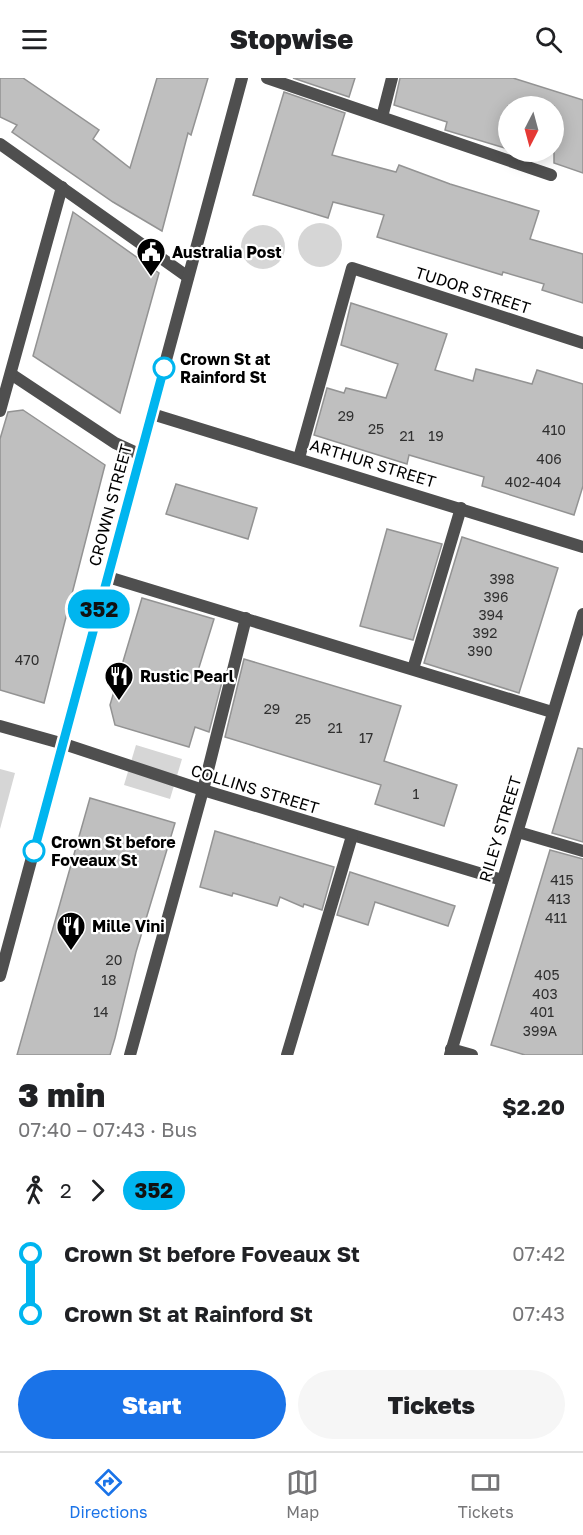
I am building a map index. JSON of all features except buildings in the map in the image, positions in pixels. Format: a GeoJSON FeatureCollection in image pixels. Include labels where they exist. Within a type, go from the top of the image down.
{"type":"FeatureCollection","features":[{"type":"Feature","properties":{"kind":"street","name":"CROWN STREET"},"geometry":{"type":"LineString","coordinates":[[0,976],[242,78]]}},
{"type":"Feature","properties":{"kind":"street"},"geometry":{"type":"LineString","coordinates":[[267,78],[551,175]]}},
{"type":"Feature","properties":{"kind":"street"},"geometry":{"type":"LineString","coordinates":[[381,117],[392,78]]}},
{"type":"Feature","properties":{"kind":"street"},"geometry":{"type":"LineString","coordinates":[[0,144],[188,277]]}},
{"type":"Feature","properties":{"kind":"street"},"geometry":{"type":"LineString","coordinates":[[0,411],[62,187]]}},
{"type":"Feature","properties":{"kind":"street","name":"TUDOR STREET"},"geometry":{"type":"LineString","coordinates":[[298,458],[352,268],[583,343]]}},
{"type":"Feature","properties":{"kind":"street"},"geometry":{"type":"LineString","coordinates":[[11,374],[115,443],[141,455]]}},
{"type":"Feature","properties":{"kind":"street","name":"ARTHUR STREET"},"geometry":{"type":"LineString","coordinates":[[152,414],[583,547]]}},
{"type":"Feature","properties":{"kind":"street"},"geometry":{"type":"LineString","coordinates":[[412,669],[461,508]]}},
{"type":"Feature","properties":{"kind":"street"},"geometry":{"type":"LineString","coordinates":[[108,577],[552,712]]}},
{"type":"Feature","properties":{"kind":"street","name":"RILEY STREET"},"geometry":{"type":"LineString","coordinates":[[451,1052],[583,614]]}},
{"type":"Feature","properties":{"kind":"street"},"geometry":{"type":"LineString","coordinates":[[130,1055],[203,790],[246,618]]}},
{"type":"Feature","properties":{"kind":"street","name":"COLLINS STREET"},"geometry":{"type":"LineString","coordinates":[[0,726],[64,744],[352,836],[502,880]]}},
{"type":"Feature","properties":{"kind":"street"},"geometry":{"type":"LineString","coordinates":[[518,832],[583,851]]}},
{"type":"Feature","properties":{"kind":"street"},"geometry":{"type":"LineString","coordinates":[[287,1055],[352,836]]}},
{"type":"Feature","properties":{"kind":"street"},"geometry":{"type":"LineString","coordinates":[[451,1052],[472,1055]]}},
{"type":"Feature","properties":{"kind":"shaded area"},"geometry":{"type":"Polygon","coordinates":[[[320,223],[335,230],[342,245],[335,260],[320,267],[305,260],[298,245],[305,230],[320,223]]]}},
{"type":"Feature","properties":{"kind":"shaded area"},"geometry":{"type":"Polygon","coordinates":[[[263,225],[278,232],[285,247],[278,262],[263,269],[248,262],[241,247],[248,232],[263,225]]]}},
{"type":"Feature","properties":{"kind":"shaded area"},"geometry":{"type":"Polygon","coordinates":[[[136,745],[182,759],[170,799],[124,785],[136,745]]]}},
{"type":"Feature","properties":{"kind":"shaded area"},"geometry":{"type":"Polygon","coordinates":[[[0,769],[15,773],[0,829],[0,769]]]}},
{"type":"Feature","properties":{"kind":"bus line","name":"352"},"geometry":{"type":"LineString","coordinates":[[34,851],[164,368]]}},
{"type":"Feature","properties":{"kind":"place","name":"Australia Post"},"geometry":{"type":"Point","coordinates":[151,278]}},
{"type":"Feature","properties":{"kind":"place","name":"Crown St at Rainford St"},"geometry":{"type":"Point","coordinates":[164,368]}},
{"type":"Feature","properties":{"kind":"place","name":"Rustic Pearl"},"geometry":{"type":"Point","coordinates":[119,702]}},
{"type":"Feature","properties":{"kind":"place","name":"Crown St before Foveaux St"},"geometry":{"type":"Point","coordinates":[34,851]}},
{"type":"Feature","properties":{"kind":"place","name":"Mille Vini"},"geometry":{"type":"Point","coordinates":[71,952]}}]}
